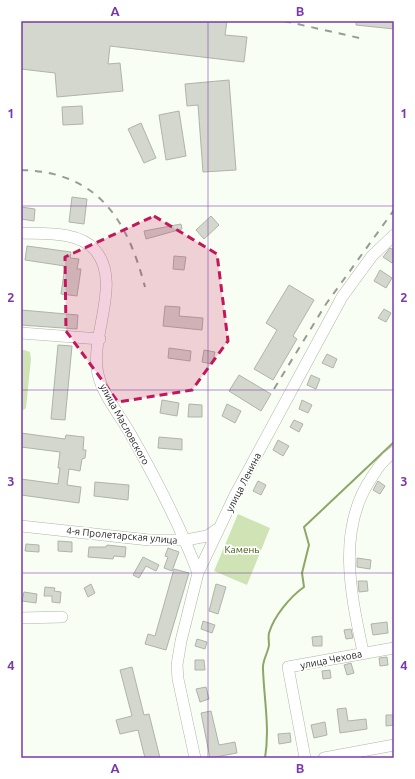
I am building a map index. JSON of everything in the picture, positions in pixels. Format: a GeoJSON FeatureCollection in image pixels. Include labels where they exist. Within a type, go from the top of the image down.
{"type":"FeatureCollection","features":[{"type":"Feature","properties":{"kind":"street","name":"улица Масловского"},"geometry":{"type":"LineString","coordinates":[[21,233],[70,236],[87,242],[96,250],[103,263],[106,280],[97,356],[98,373],[103,388],[148,467],[186,540],[198,573]]}},
{"type":"Feature","properties":{"kind":"street","name":"улица Ленина"},"geometry":{"type":"LineString","coordinates":[[195,758],[178,679],[177,665],[181,641],[198,573],[300,372],[342,297],[372,256],[394,235]]}},
{"type":"Feature","properties":{"kind":"street"},"geometry":{"type":"LineString","coordinates":[[21,333],[100,338]]}},
{"type":"Feature","properties":{"kind":"street"},"geometry":{"type":"LineString","coordinates":[[363,652],[352,600],[348,566],[352,522],[363,489],[384,459],[394,452]]}},
{"type":"Feature","properties":{"kind":"street","name":"4-я Пролетарская улица"},"geometry":{"type":"LineString","coordinates":[[21,526],[149,540],[186,540],[207,536],[220,527]]}},
{"type":"Feature","properties":{"kind":"street"},"geometry":{"type":"LineString","coordinates":[[21,618],[62,617]]}},
{"type":"Feature","properties":{"kind":"street","name":"улица Чехова"},"geometry":{"type":"LineString","coordinates":[[305,758],[288,667],[363,652],[394,648]]}},
{"type":"Feature","properties":{"kind":"street"},"geometry":{"type":"LineString","coordinates":[[324,758],[368,754],[394,745]]}},
{"type":"Feature","properties":{"kind":"highlighted area"},"geometry":{"type":"Polygon","coordinates":[[[154,216],[217,254],[228,341],[192,390],[118,402],[66,331],[65,257],[154,216]]]}},
{"type":"Feature","properties":{"kind":"green space"},"geometry":{"type":"Polygon","coordinates":[[[21,349],[30,352],[31,359],[26,408],[21,412],[21,349]]]}},
{"type":"Feature","properties":{"kind":"green space","name":"Камень"},"geometry":{"type":"Polygon","coordinates":[[[238,514],[270,528],[247,585],[214,571],[238,514]]]}},
{"type":"Feature","properties":{"kind":"building"},"geometry":{"type":"Polygon","coordinates":[[[21,21],[227,21],[225,35],[247,37],[244,62],[110,46],[108,64],[120,63],[123,91],[57,97],[55,73],[21,69],[21,21]]]}},
{"type":"Feature","properties":{"kind":"building"},"geometry":{"type":"Polygon","coordinates":[[[356,21],[394,21],[394,29],[356,25],[356,21]]]}},
{"type":"Feature","properties":{"kind":"building"},"geometry":{"type":"Polygon","coordinates":[[[229,80],[236,170],[203,172],[198,105],[187,106],[185,84],[229,80]]]}},
{"type":"Feature","properties":{"kind":"building"},"geometry":{"type":"Polygon","coordinates":[[[82,106],[83,124],[63,125],[62,107],[82,106]]]}},
{"type":"Feature","properties":{"kind":"building"},"geometry":{"type":"Polygon","coordinates":[[[179,111],[186,156],[166,160],[159,115],[179,111]]]}},
{"type":"Feature","properties":{"kind":"building"},"geometry":{"type":"Polygon","coordinates":[[[141,123],[156,158],[144,163],[128,129],[141,123]]]}},
{"type":"Feature","properties":{"kind":"building"},"geometry":{"type":"Polygon","coordinates":[[[72,197],[87,199],[84,224],[69,222],[72,197]]]}},
{"type":"Feature","properties":{"kind":"building"},"geometry":{"type":"Polygon","coordinates":[[[21,207],[35,209],[34,221],[21,219],[21,207]]]}},
{"type":"Feature","properties":{"kind":"building"},"geometry":{"type":"Polygon","coordinates":[[[211,216],[219,225],[204,239],[196,230],[211,216]]]}},
{"type":"Feature","properties":{"kind":"building"},"geometry":{"type":"Polygon","coordinates":[[[181,224],[182,229],[146,239],[144,231],[181,224]]]}},
{"type":"Feature","properties":{"kind":"building"},"geometry":{"type":"Polygon","coordinates":[[[27,246],[71,252],[70,258],[79,259],[77,269],[81,269],[77,296],[61,294],[65,266],[25,260],[27,246]]]}},
{"type":"Feature","properties":{"kind":"building"},"geometry":{"type":"Polygon","coordinates":[[[390,248],[394,250],[394,259],[392,263],[383,257],[390,248]]]}},
{"type":"Feature","properties":{"kind":"building"},"geometry":{"type":"Polygon","coordinates":[[[174,256],[186,257],[184,270],[173,269],[174,256]]]}},
{"type":"Feature","properties":{"kind":"building"},"geometry":{"type":"Polygon","coordinates":[[[380,270],[392,278],[386,288],[374,281],[380,270]]]}},
{"type":"Feature","properties":{"kind":"building"},"geometry":{"type":"Polygon","coordinates":[[[289,285],[314,300],[293,336],[297,339],[273,380],[254,369],[277,330],[266,323],[289,285]]]}},
{"type":"Feature","properties":{"kind":"building"},"geometry":{"type":"Polygon","coordinates":[[[165,306],[180,307],[179,316],[203,318],[202,330],[163,326],[165,306]]]}},
{"type":"Feature","properties":{"kind":"building"},"geometry":{"type":"Polygon","coordinates":[[[384,309],[391,313],[386,322],[378,318],[384,309]]]}},
{"type":"Feature","properties":{"kind":"building"},"geometry":{"type":"Polygon","coordinates":[[[21,310],[78,315],[77,329],[21,325],[21,310]]]}},
{"type":"Feature","properties":{"kind":"building"},"geometry":{"type":"Polygon","coordinates":[[[58,345],[72,346],[65,420],[51,419],[58,345]]]}},
{"type":"Feature","properties":{"kind":"building"},"geometry":{"type":"Polygon","coordinates":[[[169,348],[191,351],[190,361],[168,358],[169,348]]]}},
{"type":"Feature","properties":{"kind":"building"},"geometry":{"type":"Polygon","coordinates":[[[204,350],[215,352],[212,364],[202,362],[204,350]]]}},
{"type":"Feature","properties":{"kind":"building"},"geometry":{"type":"Polygon","coordinates":[[[327,354],[337,359],[333,368],[322,363],[327,354]]]}},
{"type":"Feature","properties":{"kind":"building"},"geometry":{"type":"Polygon","coordinates":[[[239,375],[271,394],[261,411],[229,391],[239,375]]]}},
{"type":"Feature","properties":{"kind":"building"},"geometry":{"type":"Polygon","coordinates":[[[311,375],[320,379],[316,389],[307,385],[311,375]]]}},
{"type":"Feature","properties":{"kind":"building"},"geometry":{"type":"Polygon","coordinates":[[[162,400],[179,403],[177,416],[160,413],[162,400]]]}},
{"type":"Feature","properties":{"kind":"building"},"geometry":{"type":"Polygon","coordinates":[[[302,400],[312,405],[308,413],[299,409],[302,400]]]}},
{"type":"Feature","properties":{"kind":"building"},"geometry":{"type":"Polygon","coordinates":[[[189,404],[202,405],[202,417],[188,417],[189,404]]]}},
{"type":"Feature","properties":{"kind":"building"},"geometry":{"type":"Polygon","coordinates":[[[227,404],[241,411],[235,423],[222,416],[227,404]]]}},
{"type":"Feature","properties":{"kind":"building"},"geometry":{"type":"Polygon","coordinates":[[[294,420],[303,424],[299,432],[290,427],[294,420]]]}},
{"type":"Feature","properties":{"kind":"building"},"geometry":{"type":"Polygon","coordinates":[[[21,433],[65,439],[66,435],[84,437],[83,450],[86,450],[85,458],[82,459],[80,471],[69,469],[67,485],[81,487],[79,503],[21,495],[21,479],[58,484],[60,452],[21,447],[21,433]]]}},
{"type":"Feature","properties":{"kind":"building"},"geometry":{"type":"Polygon","coordinates":[[[159,437],[182,439],[182,450],[158,448],[159,437]]]}},
{"type":"Feature","properties":{"kind":"building"},"geometry":{"type":"Polygon","coordinates":[[[278,440],[289,446],[283,456],[273,450],[278,440]]]}},
{"type":"Feature","properties":{"kind":"building"},"geometry":{"type":"Polygon","coordinates":[[[258,481],[266,485],[261,495],[253,491],[258,481]]]}},
{"type":"Feature","properties":{"kind":"building"},"geometry":{"type":"Polygon","coordinates":[[[378,481],[385,486],[380,494],[373,490],[378,481]]]}},
{"type":"Feature","properties":{"kind":"building"},"geometry":{"type":"Polygon","coordinates":[[[95,482],[129,485],[128,500],[94,496],[95,482]]]}},
{"type":"Feature","properties":{"kind":"building"},"geometry":{"type":"Polygon","coordinates":[[[58,541],[72,542],[72,552],[58,551],[58,541]]]}},
{"type":"Feature","properties":{"kind":"building"},"geometry":{"type":"Polygon","coordinates":[[[26,544],[39,545],[39,552],[25,551],[26,544]]]}},
{"type":"Feature","properties":{"kind":"building"},"geometry":{"type":"Polygon","coordinates":[[[107,545],[126,547],[125,557],[114,556],[113,559],[88,557],[89,547],[106,547],[107,545]]]}},
{"type":"Feature","properties":{"kind":"building"},"geometry":{"type":"Polygon","coordinates":[[[168,548],[179,552],[172,571],[164,568],[168,557],[165,556],[168,548]]]}},
{"type":"Feature","properties":{"kind":"building"},"geometry":{"type":"Polygon","coordinates":[[[143,557],[159,565],[156,571],[146,566],[139,578],[133,575],[143,557]]]}},
{"type":"Feature","properties":{"kind":"building"},"geometry":{"type":"Polygon","coordinates":[[[357,558],[371,560],[370,569],[357,567],[357,558]]]}},
{"type":"Feature","properties":{"kind":"building"},"geometry":{"type":"Polygon","coordinates":[[[174,569],[189,573],[166,650],[145,644],[148,634],[155,636],[174,569]]]}},
{"type":"Feature","properties":{"kind":"building"},"geometry":{"type":"Polygon","coordinates":[[[358,581],[367,581],[368,591],[359,592],[358,581]]]}},
{"type":"Feature","properties":{"kind":"building"},"geometry":{"type":"Polygon","coordinates":[[[91,584],[95,593],[88,597],[84,588],[91,584]]]}},
{"type":"Feature","properties":{"kind":"building"},"geometry":{"type":"Polygon","coordinates":[[[216,584],[226,587],[218,614],[209,611],[216,584]]]}},
{"type":"Feature","properties":{"kind":"building"},"geometry":{"type":"Polygon","coordinates":[[[45,587],[55,588],[54,591],[61,592],[60,603],[52,602],[52,596],[44,596],[45,587]]]}},
{"type":"Feature","properties":{"kind":"building"},"geometry":{"type":"Polygon","coordinates":[[[24,592],[37,594],[36,603],[22,601],[24,592]]]}},
{"type":"Feature","properties":{"kind":"building"},"geometry":{"type":"Polygon","coordinates":[[[203,621],[215,625],[212,633],[201,629],[203,621]]]}},
{"type":"Feature","properties":{"kind":"building"},"geometry":{"type":"Polygon","coordinates":[[[387,622],[388,633],[373,635],[371,624],[387,622]]]}},
{"type":"Feature","properties":{"kind":"building"},"geometry":{"type":"Polygon","coordinates":[[[351,629],[353,638],[346,639],[344,630],[351,629]]]}},
{"type":"Feature","properties":{"kind":"building"},"geometry":{"type":"Polygon","coordinates":[[[322,636],[322,646],[313,646],[312,637],[322,636]]]}},
{"type":"Feature","properties":{"kind":"building"},"geometry":{"type":"Polygon","coordinates":[[[197,639],[207,642],[205,649],[195,646],[197,639]]]}},
{"type":"Feature","properties":{"kind":"building"},"geometry":{"type":"Polygon","coordinates":[[[387,657],[388,665],[380,666],[379,658],[387,657]]]}},
{"type":"Feature","properties":{"kind":"building"},"geometry":{"type":"Polygon","coordinates":[[[195,660],[204,660],[205,670],[195,670],[195,660]]]}},
{"type":"Feature","properties":{"kind":"building"},"geometry":{"type":"Polygon","coordinates":[[[351,663],[354,673],[347,675],[344,665],[351,663]]]}},
{"type":"Feature","properties":{"kind":"building"},"geometry":{"type":"Polygon","coordinates":[[[132,667],[144,715],[149,714],[160,758],[145,758],[138,730],[120,734],[116,720],[132,716],[120,670],[132,667]]]}},
{"type":"Feature","properties":{"kind":"building"},"geometry":{"type":"Polygon","coordinates":[[[330,670],[331,678],[323,679],[322,671],[330,670]]]}},
{"type":"Feature","properties":{"kind":"building"},"geometry":{"type":"Polygon","coordinates":[[[206,687],[209,699],[200,702],[196,689],[206,687]]]}},
{"type":"Feature","properties":{"kind":"building"},"geometry":{"type":"Polygon","coordinates":[[[346,708],[348,721],[366,719],[367,729],[340,733],[337,709],[346,708]]]}},
{"type":"Feature","properties":{"kind":"building"},"geometry":{"type":"Polygon","coordinates":[[[211,711],[219,745],[235,742],[237,753],[210,758],[201,713],[211,711]]]}},
{"type":"Feature","properties":{"kind":"building"},"geometry":{"type":"Polygon","coordinates":[[[386,715],[394,715],[394,725],[386,726],[386,715]]]}},
{"type":"Feature","properties":{"kind":"building"},"geometry":{"type":"Polygon","coordinates":[[[325,722],[327,735],[314,738],[311,725],[325,722]]]}},
{"type":"Feature","properties":{"kind":"building"},"geometry":{"type":"Polygon","coordinates":[[[290,733],[291,742],[279,744],[278,734],[290,733]]]}},
{"type":"Feature","properties":{"kind":"waterway"},"geometry":{"type":"LineString","coordinates":[[265,758],[267,725],[263,663],[268,651],[269,633],[271,627],[288,601],[304,587],[302,573],[309,545],[304,527],[394,442]]}},
{"type":"Feature","properties":{"kind":"railway"},"geometry":{"type":"LineString","coordinates":[[284,21],[364,39]]}},
{"type":"Feature","properties":{"kind":"railway"},"geometry":{"type":"LineString","coordinates":[[21,170],[48,173],[70,180],[89,190],[105,204],[118,221],[129,240],[145,287]]}},
{"type":"Feature","properties":{"kind":"railway"},"geometry":{"type":"LineString","coordinates":[[274,389],[326,304],[394,210]]}}]}
